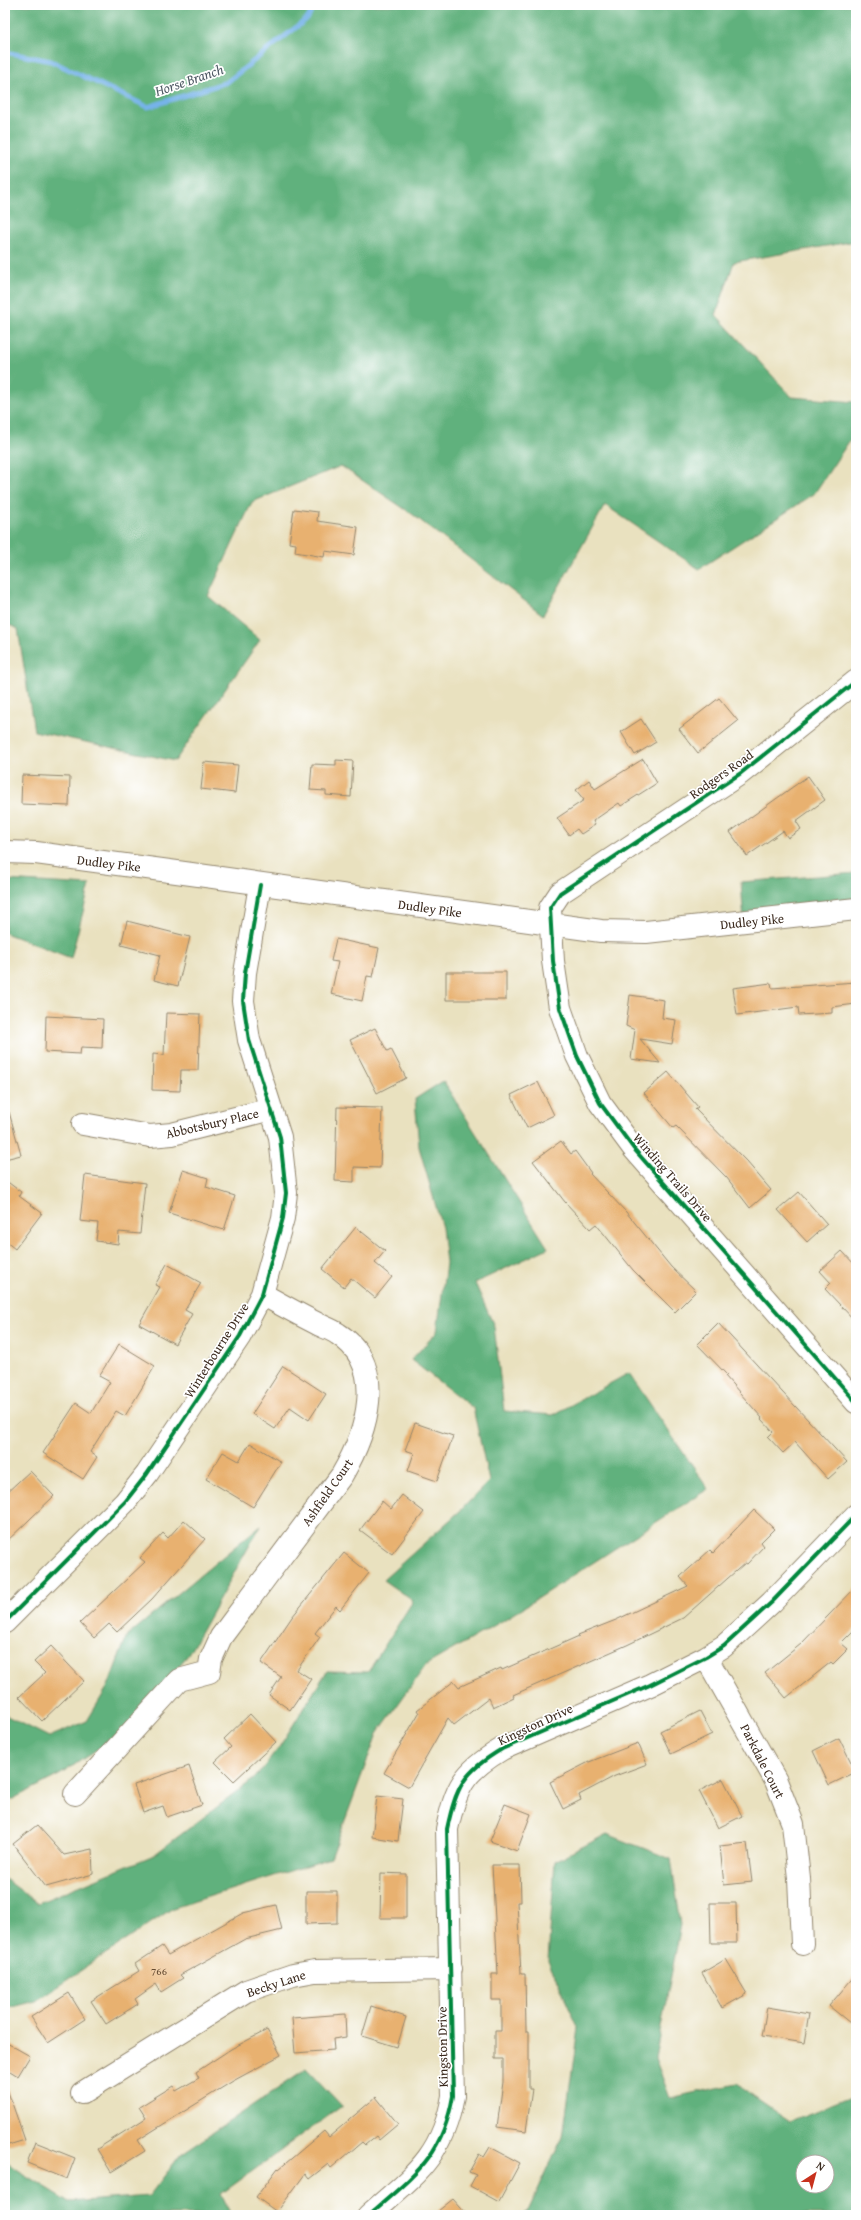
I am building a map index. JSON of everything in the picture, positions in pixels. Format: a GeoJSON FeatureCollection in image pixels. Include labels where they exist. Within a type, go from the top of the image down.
{"type":"FeatureCollection","features":[{"type":"Feature","properties":{"kind":"street","name":"Rodgers Road"},"geometry":{"type":"LineString","coordinates":[[552,925],[550,908],[560,893],[741,773],[856,681]]}},
{"type":"Feature","properties":{"kind":"street","name":"Dudley Pike"},"geometry":{"type":"LineString","coordinates":[[5,852],[36,853],[602,931],[646,932],[856,910]]}},
{"type":"Feature","properties":{"kind":"street","name":"Winterbourne Drive"},"geometry":{"type":"LineString","coordinates":[[5,1622],[125,1502],[147,1474],[240,1336],[262,1294],[283,1218],[286,1193],[280,1137],[249,1040],[243,1001],[245,973],[260,885]]}},
{"type":"Feature","properties":{"kind":"street","name":"Winding Trails Drive"},"geometry":{"type":"LineString","coordinates":[[552,925],[553,961],[560,1008],[578,1056],[600,1103],[634,1149],[856,1402]]}},
{"type":"Feature","properties":{"kind":"street","name":"Abbotsbury Place"},"geometry":{"type":"LineString","coordinates":[[83,1124],[150,1136],[172,1134],[270,1109]]}},
{"type":"Feature","properties":{"kind":"street","name":"Ashfield Court"},"geometry":{"type":"LineString","coordinates":[[75,1794],[179,1680],[209,1672],[211,1660],[221,1637],[342,1475],[353,1457],[364,1428],[369,1408],[370,1392],[367,1376],[361,1360],[351,1345],[339,1334],[262,1294]]}},
{"type":"Feature","properties":{"kind":"street","name":"Kingston Drive"},"geometry":{"type":"LineString","coordinates":[[369,2215],[429,2159],[447,2123],[453,2096],[447,1829],[454,1799],[459,1787],[481,1762],[502,1749],[650,1685],[706,1657],[724,1646],[772,1602],[856,1515]]}},
{"type":"Feature","properties":{"kind":"street","name":"Parkdale Court"},"geometry":{"type":"LineString","coordinates":[[706,1657],[776,1781],[793,1824],[799,1878],[802,1944]]}},
{"type":"Feature","properties":{"kind":"street","name":"Becky Lane"},"geometry":{"type":"LineString","coordinates":[[82,2093],[246,1991],[315,1971],[451,1969]]}},
{"type":"Feature","properties":{"kind":"green space"},"geometry":{"type":"Polygon","coordinates":[[[5,5],[856,5],[856,241],[734,262],[716,315],[792,397],[856,402],[856,431],[814,494],[699,569],[605,505],[543,615],[412,514],[341,466],[252,502],[208,596],[260,640],[175,761],[34,731],[18,629],[5,623],[5,5]]]}},
{"type":"Feature","properties":{"kind":"green space"},"geometry":{"type":"Polygon","coordinates":[[[856,873],[856,909],[744,922],[741,882],[856,873]]]}},
{"type":"Feature","properties":{"kind":"green space"},"geometry":{"type":"Polygon","coordinates":[[[5,880],[90,885],[71,958],[5,933],[5,880]]]}},
{"type":"Feature","properties":{"kind":"green space"},"geometry":{"type":"Polygon","coordinates":[[[443,1081],[548,1248],[475,1283],[494,1326],[504,1411],[553,1415],[629,1373],[708,1489],[502,1621],[426,1665],[377,1734],[331,1858],[173,1908],[36,2001],[5,2009],[5,1879],[38,1903],[154,1855],[255,1778],[278,1749],[327,1671],[368,1672],[413,1601],[383,1580],[461,1510],[489,1481],[473,1408],[411,1360],[437,1332],[446,1263],[442,1228],[419,1147],[415,1099],[443,1081]]]}},
{"type":"Feature","properties":{"kind":"green space"},"geometry":{"type":"Polygon","coordinates":[[[261,1525],[188,1655],[124,1731],[61,1774],[5,1803],[5,1715],[49,1737],[87,1721],[108,1686],[127,1636],[261,1525]]]}},
{"type":"Feature","properties":{"kind":"green space"},"geometry":{"type":"Polygon","coordinates":[[[607,1834],[671,1859],[681,1925],[655,2058],[670,2098],[736,2084],[790,2121],[856,2095],[856,2215],[524,2215],[529,2209],[563,2136],[578,2027],[548,1960],[555,1861],[607,1834]]]}},
{"type":"Feature","properties":{"kind":"green space"},"geometry":{"type":"Polygon","coordinates":[[[307,2069],[342,2106],[221,2194],[231,2215],[5,2215],[5,2162],[70,2202],[149,2196],[181,2154],[307,2069]]]}},
{"type":"Feature","properties":{"kind":"building"},"geometry":{"type":"Polygon","coordinates":[[[294,509],[318,512],[317,521],[358,527],[354,555],[325,551],[324,557],[295,552],[296,544],[289,543],[294,509]]]}},
{"type":"Feature","properties":{"kind":"building"},"geometry":{"type":"Polygon","coordinates":[[[719,698],[738,721],[698,753],[679,729],[719,698]]]}},
{"type":"Feature","properties":{"kind":"building"},"geometry":{"type":"Polygon","coordinates":[[[641,719],[656,742],[635,755],[621,732],[641,719]]]}},
{"type":"Feature","properties":{"kind":"building"},"geometry":{"type":"Polygon","coordinates":[[[643,759],[657,783],[621,806],[619,803],[593,821],[595,825],[581,834],[577,829],[569,835],[557,818],[584,800],[576,790],[589,780],[595,789],[643,759]]]}},
{"type":"Feature","properties":{"kind":"building"},"geometry":{"type":"Polygon","coordinates":[[[336,760],[353,761],[351,797],[326,795],[326,791],[310,790],[312,764],[336,765],[336,760]]]}},
{"type":"Feature","properties":{"kind":"building"},"geometry":{"type":"Polygon","coordinates":[[[204,762],[238,765],[235,793],[201,789],[204,762]]]}},
{"type":"Feature","properties":{"kind":"building"},"geometry":{"type":"Polygon","coordinates":[[[22,775],[70,777],[69,806],[21,804],[22,775]]]}},
{"type":"Feature","properties":{"kind":"building"},"geometry":{"type":"Polygon","coordinates":[[[808,776],[825,800],[796,821],[801,829],[788,838],[783,831],[747,856],[730,832],[808,776]]]}},
{"type":"Feature","properties":{"kind":"building"},"geometry":{"type":"Polygon","coordinates":[[[127,921],[190,937],[178,986],[154,980],[160,955],[121,945],[127,921]]]}},
{"type":"Feature","properties":{"kind":"building"},"geometry":{"type":"Polygon","coordinates":[[[336,939],[379,948],[373,977],[367,976],[362,1001],[331,994],[338,962],[331,961],[336,939]]]}},
{"type":"Feature","properties":{"kind":"building"},"geometry":{"type":"Polygon","coordinates":[[[446,972],[506,972],[506,1000],[446,1000],[446,972]]]}},
{"type":"Feature","properties":{"kind":"building"},"geometry":{"type":"Polygon","coordinates":[[[856,982],[856,1004],[832,1007],[832,1013],[799,1015],[798,1007],[737,1015],[733,988],[771,983],[772,988],[856,982]]]}},
{"type":"Feature","properties":{"kind":"building"},"geometry":{"type":"Polygon","coordinates":[[[630,995],[664,1000],[662,1018],[676,1020],[672,1044],[640,1039],[660,1063],[631,1059],[635,1030],[626,1026],[630,995]]]}},
{"type":"Feature","properties":{"kind":"building"},"geometry":{"type":"Polygon","coordinates":[[[166,1013],[200,1014],[198,1070],[181,1070],[180,1091],[152,1090],[153,1054],[164,1055],[166,1013]]]}},
{"type":"Feature","properties":{"kind":"building"},"geometry":{"type":"Polygon","coordinates":[[[46,1016],[103,1019],[102,1048],[81,1047],[80,1054],[45,1052],[46,1016]]]}},
{"type":"Feature","properties":{"kind":"building"},"geometry":{"type":"Polygon","coordinates":[[[375,1028],[387,1051],[391,1049],[406,1078],[377,1093],[350,1040],[375,1028]]]}},
{"type":"Feature","properties":{"kind":"building"},"geometry":{"type":"Polygon","coordinates":[[[668,1072],[698,1107],[695,1109],[747,1162],[771,1190],[750,1208],[727,1178],[676,1126],[673,1128],[644,1093],[668,1072]]]}},
{"type":"Feature","properties":{"kind":"building"},"geometry":{"type":"Polygon","coordinates":[[[538,1082],[554,1115],[527,1128],[511,1095],[538,1082]]]}},
{"type":"Feature","properties":{"kind":"building"},"geometry":{"type":"Polygon","coordinates":[[[337,1107],[382,1108],[380,1168],[354,1167],[354,1182],[335,1181],[337,1107]]]}},
{"type":"Feature","properties":{"kind":"building"},"geometry":{"type":"Polygon","coordinates":[[[5,1112],[9,1112],[21,1155],[5,1159],[5,1112]]]}},
{"type":"Feature","properties":{"kind":"building"},"geometry":{"type":"Polygon","coordinates":[[[561,1141],[571,1154],[575,1151],[591,1173],[590,1174],[626,1212],[671,1267],[696,1291],[675,1312],[633,1270],[596,1224],[590,1229],[565,1202],[533,1161],[561,1141]]]}},
{"type":"Feature","properties":{"kind":"building"},"geometry":{"type":"Polygon","coordinates":[[[183,1170],[208,1178],[206,1187],[235,1196],[224,1230],[169,1213],[183,1170]]]}},
{"type":"Feature","properties":{"kind":"building"},"geometry":{"type":"Polygon","coordinates":[[[85,1175],[145,1183],[140,1234],[119,1232],[118,1244],[96,1241],[98,1223],[80,1221],[85,1175]]]}},
{"type":"Feature","properties":{"kind":"building"},"geometry":{"type":"Polygon","coordinates":[[[5,1180],[21,1192],[19,1196],[42,1213],[15,1249],[5,1241],[5,1180]]]}},
{"type":"Feature","properties":{"kind":"building"},"geometry":{"type":"Polygon","coordinates":[[[799,1192],[827,1224],[807,1242],[778,1210],[799,1192]]]}},
{"type":"Feature","properties":{"kind":"building"},"geometry":{"type":"Polygon","coordinates":[[[356,1227],[385,1251],[375,1263],[392,1277],[375,1298],[351,1278],[344,1287],[322,1269],[356,1227]]]}},
{"type":"Feature","properties":{"kind":"building"},"geometry":{"type":"Polygon","coordinates":[[[842,1251],[856,1266],[856,1322],[825,1289],[831,1283],[820,1271],[842,1251]]]}},
{"type":"Feature","properties":{"kind":"building"},"geometry":{"type":"Polygon","coordinates":[[[167,1264],[201,1283],[185,1310],[192,1314],[175,1344],[139,1324],[160,1287],[155,1285],[167,1264]]]}},
{"type":"Feature","properties":{"kind":"building"},"geometry":{"type":"Polygon","coordinates":[[[718,1323],[847,1462],[828,1479],[795,1442],[783,1453],[768,1437],[773,1432],[761,1419],[762,1418],[725,1376],[727,1375],[697,1344],[718,1323]]]}},
{"type":"Feature","properties":{"kind":"building"},"geometry":{"type":"Polygon","coordinates":[[[119,1344],[155,1366],[125,1416],[116,1411],[90,1452],[97,1457],[83,1479],[43,1453],[76,1403],[91,1413],[110,1382],[99,1376],[119,1344]]]}},
{"type":"Feature","properties":{"kind":"building"},"geometry":{"type":"Polygon","coordinates":[[[283,1366],[326,1394],[309,1420],[290,1407],[275,1429],[252,1414],[283,1366]]]}},
{"type":"Feature","properties":{"kind":"building"},"geometry":{"type":"Polygon","coordinates":[[[415,1423],[453,1436],[437,1481],[408,1471],[414,1453],[405,1450],[415,1423]]]}},
{"type":"Feature","properties":{"kind":"building"},"geometry":{"type":"Polygon","coordinates":[[[250,1443],[281,1462],[253,1507],[206,1479],[223,1452],[239,1461],[250,1443]]]}},
{"type":"Feature","properties":{"kind":"building"},"geometry":{"type":"Polygon","coordinates":[[[30,1471],[54,1496],[5,1543],[5,1494],[30,1471]]]}},
{"type":"Feature","properties":{"kind":"building"},"geometry":{"type":"Polygon","coordinates":[[[402,1495],[424,1512],[392,1554],[360,1530],[382,1501],[391,1509],[402,1495]]]}},
{"type":"Feature","properties":{"kind":"building"},"geometry":{"type":"Polygon","coordinates":[[[754,1510],[774,1529],[761,1542],[764,1546],[747,1564],[745,1563],[683,1618],[627,1645],[513,1695],[514,1697],[493,1707],[489,1698],[454,1725],[448,1718],[409,1787],[384,1773],[419,1713],[417,1710],[454,1681],[459,1687],[501,1668],[502,1670],[579,1636],[578,1635],[616,1620],[688,1586],[680,1577],[710,1550],[713,1553],[754,1510]]]}},
{"type":"Feature","properties":{"kind":"building"},"geometry":{"type":"Polygon","coordinates":[[[184,1520],[205,1539],[152,1599],[117,1632],[109,1624],[94,1638],[80,1623],[145,1562],[140,1558],[163,1533],[168,1538],[184,1520]]]}},
{"type":"Feature","properties":{"kind":"building"},"geometry":{"type":"Polygon","coordinates":[[[344,1553],[369,1573],[340,1610],[336,1606],[315,1633],[320,1637],[297,1670],[311,1679],[290,1710],[269,1695],[281,1677],[261,1663],[292,1617],[344,1553]]]}},
{"type":"Feature","properties":{"kind":"building"},"geometry":{"type":"Polygon","coordinates":[[[856,1587],[856,1628],[841,1643],[848,1649],[833,1664],[831,1662],[786,1698],[765,1673],[801,1644],[856,1587]]]}},
{"type":"Feature","properties":{"kind":"building"},"geometry":{"type":"Polygon","coordinates":[[[51,1646],[84,1681],[42,1721],[19,1697],[45,1673],[34,1662],[51,1646]]]}},
{"type":"Feature","properties":{"kind":"building"},"geometry":{"type":"Polygon","coordinates":[[[700,1711],[712,1734],[671,1754],[660,1731],[700,1711]]]}},
{"type":"Feature","properties":{"kind":"building"},"geometry":{"type":"Polygon","coordinates":[[[250,1714],[276,1742],[234,1781],[215,1762],[231,1747],[224,1739],[250,1714]]]}},
{"type":"Feature","properties":{"kind":"building"},"geometry":{"type":"Polygon","coordinates":[[[839,1738],[856,1772],[829,1785],[813,1751],[839,1738]]]}},
{"type":"Feature","properties":{"kind":"building"},"geometry":{"type":"Polygon","coordinates":[[[638,1743],[647,1764],[615,1776],[579,1795],[581,1800],[563,1809],[550,1782],[589,1762],[638,1743]]]}},
{"type":"Feature","properties":{"kind":"building"},"geometry":{"type":"Polygon","coordinates":[[[189,1766],[202,1805],[167,1817],[163,1806],[143,1813],[134,1785],[189,1766]]]}},
{"type":"Feature","properties":{"kind":"building"},"geometry":{"type":"Polygon","coordinates":[[[723,1779],[742,1816],[718,1828],[699,1791],[723,1779]]]}},
{"type":"Feature","properties":{"kind":"building"},"geometry":{"type":"Polygon","coordinates":[[[377,1796],[403,1799],[398,1841],[372,1837],[377,1796]]]}},
{"type":"Feature","properties":{"kind":"building"},"geometry":{"type":"Polygon","coordinates":[[[505,1804],[531,1814],[517,1851],[490,1841],[505,1804]]]}},
{"type":"Feature","properties":{"kind":"building"},"geometry":{"type":"Polygon","coordinates":[[[37,1825],[64,1855],[92,1849],[93,1874],[46,1887],[13,1844],[37,1825]]]}},
{"type":"Feature","properties":{"kind":"building"},"geometry":{"type":"Polygon","coordinates":[[[747,1843],[752,1882],[724,1885],[720,1846],[747,1843]]]}},
{"type":"Feature","properties":{"kind":"building"},"geometry":{"type":"Polygon","coordinates":[[[492,1865],[520,1865],[521,1902],[517,1902],[521,1974],[525,1974],[526,2031],[529,2031],[529,2089],[532,2089],[526,2131],[497,2127],[503,2082],[503,2059],[495,2059],[495,2031],[501,2031],[501,2000],[492,2000],[492,1974],[498,1974],[492,1865]]]}},
{"type":"Feature","properties":{"kind":"building"},"geometry":{"type":"Polygon","coordinates":[[[381,1873],[406,1874],[406,1918],[380,1918],[381,1873]]]}},
{"type":"Feature","properties":{"kind":"building"},"geometry":{"type":"Polygon","coordinates":[[[306,1891],[337,1891],[337,1923],[306,1924],[306,1891]]]}},
{"type":"Feature","properties":{"kind":"building"},"geometry":{"type":"Polygon","coordinates":[[[710,1903],[736,1903],[737,1943],[711,1943],[710,1903]]]}},
{"type":"Feature","properties":{"kind":"building"},"geometry":{"type":"Polygon","coordinates":[[[276,1905],[282,1930],[245,1939],[180,1975],[183,1978],[161,1992],[156,1984],[135,1999],[138,2004],[106,2024],[91,2001],[139,1971],[135,1964],[162,1946],[168,1955],[243,1913],[276,1905]]]}},
{"type":"Feature","properties":{"kind":"building"},"geometry":{"type":"Polygon","coordinates":[[[726,1959],[747,1994],[722,2008],[702,1973],[726,1959]]]}},
{"type":"Feature","properties":{"kind":"building"},"geometry":{"type":"Polygon","coordinates":[[[856,1974],[856,2016],[850,2023],[829,2006],[856,1974]]]}},
{"type":"Feature","properties":{"kind":"building"},"geometry":{"type":"Polygon","coordinates":[[[69,1993],[85,2019],[48,2043],[31,2017],[69,1993]]]}},
{"type":"Feature","properties":{"kind":"building"},"geometry":{"type":"Polygon","coordinates":[[[371,2006],[406,2017],[397,2047],[362,2036],[371,2006]]]}},
{"type":"Feature","properties":{"kind":"building"},"geometry":{"type":"Polygon","coordinates":[[[767,2007],[809,2014],[804,2043],[762,2036],[767,2007]]]}},
{"type":"Feature","properties":{"kind":"building"},"geometry":{"type":"Polygon","coordinates":[[[345,2014],[346,2037],[333,2039],[334,2050],[295,2053],[292,2018],[345,2014]]]}},
{"type":"Feature","properties":{"kind":"building"},"geometry":{"type":"Polygon","coordinates":[[[267,2030],[281,2055],[233,2081],[138,2140],[145,2151],[111,2172],[97,2149],[146,2118],[139,2107],[173,2086],[176,2091],[199,2078],[196,2072],[231,2049],[267,2030]]]}},
{"type":"Feature","properties":{"kind":"building"},"geometry":{"type":"Polygon","coordinates":[[[5,2042],[30,2056],[18,2076],[5,2068],[5,2042]]]}},
{"type":"Feature","properties":{"kind":"building"},"geometry":{"type":"Polygon","coordinates":[[[7,2089],[25,2140],[5,2146],[5,2090],[7,2089]]]}},
{"type":"Feature","properties":{"kind":"building"},"geometry":{"type":"Polygon","coordinates":[[[376,2097],[398,2124],[379,2140],[376,2136],[365,2145],[362,2142],[331,2168],[328,2164],[309,2179],[305,2174],[277,2212],[256,2197],[278,2168],[279,2169],[324,2131],[329,2137],[376,2097]]]}},
{"type":"Feature","properties":{"kind":"building"},"geometry":{"type":"Polygon","coordinates":[[[35,2142],[75,2158],[67,2179],[27,2163],[35,2142]]]}},
{"type":"Feature","properties":{"kind":"building"},"geometry":{"type":"Polygon","coordinates":[[[490,2147],[520,2163],[499,2202],[470,2186],[476,2175],[469,2172],[479,2154],[484,2157],[490,2147]]]}},
{"type":"Feature","properties":{"kind":"building"},"geometry":{"type":"Polygon","coordinates":[[[453,2199],[467,2215],[433,2215],[453,2199]]]}},
{"type":"Feature","properties":{"kind":"waterway","name":"Horse Branch"},"geometry":{"type":"LineString","coordinates":[[5,52],[51,61],[148,107],[227,82],[308,18],[315,5]]}},
{"type":"Feature","properties":{"kind":"cycle path"},"geometry":{"type":"LineString","coordinates":[[856,681],[741,773],[560,893],[550,908],[553,961],[560,1008],[577,1056],[600,1103],[634,1149],[856,1402]]}},
{"type":"Feature","properties":{"kind":"cycle path"},"geometry":{"type":"LineString","coordinates":[[5,1622],[125,1502],[147,1474],[240,1336],[262,1294],[283,1218],[286,1193],[280,1137],[249,1040],[243,1001],[245,973],[260,885]]}},
{"type":"Feature","properties":{"kind":"cycle path"},"geometry":{"type":"LineString","coordinates":[[369,2215],[400,2188],[424,2164],[442,2135],[453,2096],[447,1829],[454,1802],[463,1782],[478,1765],[502,1749],[650,1685],[706,1657],[724,1646],[772,1602],[856,1515]]}}]}
